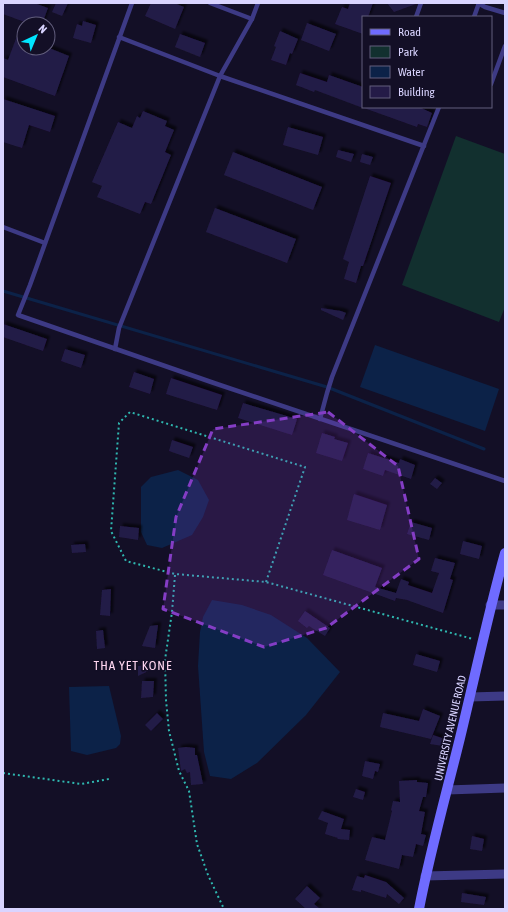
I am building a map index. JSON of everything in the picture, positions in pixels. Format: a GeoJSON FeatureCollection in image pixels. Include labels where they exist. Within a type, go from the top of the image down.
{"type":"FeatureCollection","features":[{"type":"Feature","properties":{"kind":"main road","name":"UNIVERSITY AVENUE ROAD"},"geometry":{"type":"LineString","coordinates":[[418,909],[470,697],[490,605],[505,553]]}},
{"type":"Feature","properties":{"kind":"street"},"geometry":{"type":"LineString","coordinates":[[490,605],[505,605]]}},
{"type":"Feature","properties":{"kind":"street"},"geometry":{"type":"LineString","coordinates":[[470,697],[505,696]]}},
{"type":"Feature","properties":{"kind":"street"},"geometry":{"type":"LineString","coordinates":[[447,790],[505,788]]}},
{"type":"Feature","properties":{"kind":"street"},"geometry":{"type":"LineString","coordinates":[[425,876],[505,874]]}},
{"type":"Feature","properties":{"kind":"lane"},"geometry":{"type":"LineString","coordinates":[[132,3],[18,315],[114,349],[505,481]]}},
{"type":"Feature","properties":{"kind":"lane"},"geometry":{"type":"LineString","coordinates":[[210,3],[252,19]]}},
{"type":"Feature","properties":{"kind":"lane"},"geometry":{"type":"LineString","coordinates":[[114,349],[124,317],[220,76],[252,19],[258,3]]}},
{"type":"Feature","properties":{"kind":"lane"},"geometry":{"type":"LineString","coordinates":[[416,16],[422,3]]}},
{"type":"Feature","properties":{"kind":"lane"},"geometry":{"type":"LineString","coordinates":[[474,16],[479,3],[505,13]]}},
{"type":"Feature","properties":{"kind":"lane"},"geometry":{"type":"LineString","coordinates":[[119,37],[220,76],[424,146]]}},
{"type":"Feature","properties":{"kind":"lane"},"geometry":{"type":"LineString","coordinates":[[492,81],[505,46]]}},
{"type":"Feature","properties":{"kind":"lane"},"geometry":{"type":"LineString","coordinates":[[500,60],[505,62]]}},
{"type":"Feature","properties":{"kind":"lane"},"geometry":{"type":"LineString","coordinates":[[320,419],[332,378],[439,108]]}},
{"type":"Feature","properties":{"kind":"lane"},"geometry":{"type":"LineString","coordinates":[[3,227],[44,243]]}},
{"type":"Feature","properties":{"kind":"path"},"geometry":{"type":"LineString","coordinates":[[266,582],[305,466],[130,412],[119,423],[111,531],[126,561],[175,574],[266,582],[482,641]]}},
{"type":"Feature","properties":{"kind":"path"},"geometry":{"type":"LineString","coordinates":[[175,574],[172,612],[165,660],[166,700],[169,731],[179,771],[190,791],[197,844],[208,875],[224,909]]}},
{"type":"Feature","properties":{"kind":"path"},"geometry":{"type":"LineString","coordinates":[[3,773],[19,774],[81,784],[109,779]]}},
{"type":"Feature","properties":{"kind":"highlighted area"},"geometry":{"type":"Polygon","coordinates":[[[328,412],[398,466],[419,559],[326,628],[264,647],[163,609],[176,517],[213,429],[328,412]]]}},
{"type":"Feature","properties":{"kind":"green space"},"geometry":{"type":"Polygon","coordinates":[[[456,136],[505,154],[505,307],[499,322],[402,285],[456,136]]]}},
{"type":"Feature","properties":{"kind":"water"},"geometry":{"type":"Polygon","coordinates":[[[375,345],[499,389],[485,431],[360,387],[375,345]]]}},
{"type":"Feature","properties":{"kind":"water"},"geometry":{"type":"Polygon","coordinates":[[[178,470],[198,480],[209,500],[203,517],[192,535],[162,548],[147,545],[141,532],[141,487],[151,477],[178,470]]]}},
{"type":"Feature","properties":{"kind":"water"},"geometry":{"type":"Polygon","coordinates":[[[212,600],[242,605],[271,615],[307,638],[340,672],[306,715],[257,763],[231,779],[210,776],[204,752],[198,666],[200,632],[203,617],[212,600]]]}},
{"type":"Feature","properties":{"kind":"water"},"geometry":{"type":"Polygon","coordinates":[[[109,686],[121,736],[120,744],[116,748],[87,755],[71,751],[69,687],[109,686]]]}},
{"type":"Feature","properties":{"kind":"building"},"geometry":{"type":"Polygon","coordinates":[[[3,3],[34,3],[48,8],[45,16],[16,16],[16,19],[3,14],[3,3]]]}},
{"type":"Feature","properties":{"kind":"building"},"geometry":{"type":"Polygon","coordinates":[[[56,3],[68,3],[62,16],[52,12],[56,3]]]}},
{"type":"Feature","properties":{"kind":"building"},"geometry":{"type":"Polygon","coordinates":[[[151,3],[174,3],[184,7],[175,29],[145,16],[151,3]]]}},
{"type":"Feature","properties":{"kind":"building"},"geometry":{"type":"Polygon","coordinates":[[[350,3],[373,3],[368,16],[362,16],[362,34],[335,24],[342,7],[348,9],[350,3]]]}},
{"type":"Feature","properties":{"kind":"building"},"geometry":{"type":"Polygon","coordinates":[[[387,3],[416,3],[416,4],[394,12],[387,3]]]}},
{"type":"Feature","properties":{"kind":"building"},"geometry":{"type":"Polygon","coordinates":[[[83,21],[96,25],[91,43],[73,38],[77,24],[82,26],[83,21]]]}},
{"type":"Feature","properties":{"kind":"building"},"geometry":{"type":"Polygon","coordinates":[[[307,23],[336,34],[329,51],[301,40],[307,23]]]}},
{"type":"Feature","properties":{"kind":"building"},"geometry":{"type":"Polygon","coordinates":[[[280,31],[298,39],[292,54],[290,53],[286,65],[271,60],[276,47],[274,46],[280,31]]]}},
{"type":"Feature","properties":{"kind":"building"},"geometry":{"type":"Polygon","coordinates":[[[180,34],[205,43],[200,57],[175,47],[180,34]]]}},
{"type":"Feature","properties":{"kind":"building"},"geometry":{"type":"Polygon","coordinates":[[[16,39],[16,56],[56,56],[56,51],[69,56],[55,96],[3,77],[3,58],[8,60],[16,39]]]}},
{"type":"Feature","properties":{"kind":"building"},"geometry":{"type":"Polygon","coordinates":[[[300,73],[327,82],[329,75],[362,87],[362,108],[315,90],[314,92],[296,85],[300,73]]]}},
{"type":"Feature","properties":{"kind":"building"},"geometry":{"type":"Polygon","coordinates":[[[3,99],[55,116],[50,132],[29,125],[22,148],[3,142],[3,99]]]}},
{"type":"Feature","properties":{"kind":"building"},"geometry":{"type":"Polygon","coordinates":[[[364,108],[421,108],[432,113],[427,127],[418,124],[417,127],[364,108]]]}},
{"type":"Feature","properties":{"kind":"building"},"geometry":{"type":"Polygon","coordinates":[[[143,111],[167,121],[165,126],[174,130],[165,152],[171,155],[151,204],[145,202],[140,214],[97,197],[102,186],[92,182],[118,122],[132,128],[137,116],[140,118],[143,111]]]}},
{"type":"Feature","properties":{"kind":"building"},"geometry":{"type":"Polygon","coordinates":[[[288,127],[323,137],[318,155],[283,145],[288,127]]]}},
{"type":"Feature","properties":{"kind":"building"},"geometry":{"type":"Polygon","coordinates":[[[338,150],[354,154],[351,162],[336,157],[338,150]]]}},
{"type":"Feature","properties":{"kind":"building"},"geometry":{"type":"Polygon","coordinates":[[[233,152],[322,187],[313,210],[224,175],[233,152]]]}},
{"type":"Feature","properties":{"kind":"building"},"geometry":{"type":"Polygon","coordinates":[[[362,154],[373,157],[370,165],[360,162],[362,154]]]}},
{"type":"Feature","properties":{"kind":"building"},"geometry":{"type":"Polygon","coordinates":[[[370,176],[391,183],[356,283],[344,279],[349,262],[343,259],[370,176]]]}},
{"type":"Feature","properties":{"kind":"building"},"geometry":{"type":"Polygon","coordinates":[[[215,208],[296,239],[287,263],[206,232],[215,208]]]}},
{"type":"Feature","properties":{"kind":"building"},"geometry":{"type":"Polygon","coordinates":[[[321,308],[346,313],[343,320],[321,310],[321,308]]]}},
{"type":"Feature","properties":{"kind":"building"},"geometry":{"type":"Polygon","coordinates":[[[3,324],[47,339],[43,351],[3,337],[3,324]]]}},
{"type":"Feature","properties":{"kind":"building"},"geometry":{"type":"Polygon","coordinates":[[[65,349],[85,355],[81,368],[61,361],[65,349]]]}},
{"type":"Feature","properties":{"kind":"building"},"geometry":{"type":"Polygon","coordinates":[[[134,372],[154,379],[150,394],[129,387],[134,372]]]}},
{"type":"Feature","properties":{"kind":"building"},"geometry":{"type":"Polygon","coordinates":[[[171,378],[222,395],[217,410],[166,394],[171,378]]]}},
{"type":"Feature","properties":{"kind":"building"},"geometry":{"type":"Polygon","coordinates":[[[243,403],[297,419],[292,435],[238,418],[243,403]]]}},
{"type":"Feature","properties":{"kind":"building"},"geometry":{"type":"Polygon","coordinates":[[[322,433],[335,437],[334,439],[348,443],[342,461],[316,453],[322,433]]]}},
{"type":"Feature","properties":{"kind":"building"},"geometry":{"type":"Polygon","coordinates":[[[172,440],[193,447],[189,458],[169,451],[172,440]]]}},
{"type":"Feature","properties":{"kind":"building"},"geometry":{"type":"Polygon","coordinates":[[[368,453],[399,463],[400,459],[415,465],[411,479],[385,470],[383,476],[363,469],[368,453]]]}},
{"type":"Feature","properties":{"kind":"building"},"geometry":{"type":"Polygon","coordinates":[[[435,478],[442,483],[437,489],[430,484],[435,478]]]}},
{"type":"Feature","properties":{"kind":"building"},"geometry":{"type":"Polygon","coordinates":[[[354,494],[387,505],[380,530],[347,520],[354,494]]]}},
{"type":"Feature","properties":{"kind":"building"},"geometry":{"type":"Polygon","coordinates":[[[411,522],[432,528],[429,540],[407,534],[411,522]]]}},
{"type":"Feature","properties":{"kind":"building"},"geometry":{"type":"Polygon","coordinates":[[[120,526],[139,528],[138,540],[119,537],[120,526]]]}},
{"type":"Feature","properties":{"kind":"building"},"geometry":{"type":"Polygon","coordinates":[[[463,541],[482,546],[479,559],[460,554],[463,541]]]}},
{"type":"Feature","properties":{"kind":"building"},"geometry":{"type":"Polygon","coordinates":[[[85,544],[86,552],[72,553],[71,545],[85,544]]]}},
{"type":"Feature","properties":{"kind":"building"},"geometry":{"type":"Polygon","coordinates":[[[332,550],[382,568],[375,587],[396,593],[401,579],[409,582],[408,585],[432,593],[439,573],[431,571],[435,558],[455,563],[450,579],[453,580],[443,613],[407,600],[396,598],[395,601],[323,575],[332,550]]]}},
{"type":"Feature","properties":{"kind":"building"},"geometry":{"type":"Polygon","coordinates":[[[111,589],[110,616],[100,615],[102,590],[111,589]]]}},
{"type":"Feature","properties":{"kind":"building"},"geometry":{"type":"Polygon","coordinates":[[[305,611],[330,628],[325,636],[309,626],[307,628],[298,621],[305,611]]]}},
{"type":"Feature","properties":{"kind":"building"},"geometry":{"type":"Polygon","coordinates":[[[158,625],[155,648],[142,646],[150,626],[158,625]]]}},
{"type":"Feature","properties":{"kind":"building"},"geometry":{"type":"Polygon","coordinates":[[[103,630],[105,648],[97,649],[96,631],[103,630]]]}},
{"type":"Feature","properties":{"kind":"building"},"geometry":{"type":"Polygon","coordinates":[[[416,654],[440,661],[437,672],[413,665],[416,654]]]}},
{"type":"Feature","properties":{"kind":"building"},"geometry":{"type":"Polygon","coordinates":[[[163,664],[138,676],[138,666],[163,664]]]}},
{"type":"Feature","properties":{"kind":"building"},"geometry":{"type":"Polygon","coordinates":[[[142,681],[154,681],[153,697],[141,698],[142,681]]]}},
{"type":"Feature","properties":{"kind":"building"},"geometry":{"type":"Polygon","coordinates":[[[423,709],[440,716],[431,739],[380,727],[383,713],[419,721],[423,709]]]}},
{"type":"Feature","properties":{"kind":"building"},"geometry":{"type":"Polygon","coordinates":[[[157,713],[163,719],[151,731],[145,725],[157,713]]]}},
{"type":"Feature","properties":{"kind":"building"},"geometry":{"type":"Polygon","coordinates":[[[433,735],[445,739],[443,746],[430,744],[433,735]]]}},
{"type":"Feature","properties":{"kind":"building"},"geometry":{"type":"Polygon","coordinates":[[[178,748],[195,748],[195,755],[197,755],[203,784],[191,785],[190,772],[187,773],[185,769],[181,771],[178,748]]]}},
{"type":"Feature","properties":{"kind":"building"},"geometry":{"type":"Polygon","coordinates":[[[365,761],[380,764],[378,772],[375,771],[373,779],[362,776],[365,761]]]}},
{"type":"Feature","properties":{"kind":"building"},"geometry":{"type":"Polygon","coordinates":[[[417,780],[417,782],[428,783],[426,797],[423,797],[419,811],[425,812],[421,834],[426,835],[423,846],[416,844],[413,857],[402,855],[399,869],[365,860],[372,837],[385,840],[393,801],[400,802],[399,781],[417,780]]]}},
{"type":"Feature","properties":{"kind":"building"},"geometry":{"type":"Polygon","coordinates":[[[356,789],[365,792],[363,800],[353,797],[356,789]]]}},
{"type":"Feature","properties":{"kind":"building"},"geometry":{"type":"Polygon","coordinates":[[[322,811],[344,819],[341,829],[350,830],[349,840],[337,839],[338,838],[325,834],[328,823],[318,819],[322,811]]]}},
{"type":"Feature","properties":{"kind":"building"},"geometry":{"type":"Polygon","coordinates":[[[472,836],[484,839],[482,851],[470,849],[472,836]]]}},
{"type":"Feature","properties":{"kind":"building"},"geometry":{"type":"Polygon","coordinates":[[[365,875],[386,882],[404,898],[399,904],[387,894],[386,898],[361,890],[361,892],[352,890],[357,876],[364,878],[365,875]]]}},
{"type":"Feature","properties":{"kind":"building"},"geometry":{"type":"Polygon","coordinates":[[[307,886],[320,898],[314,904],[320,909],[306,909],[295,899],[307,886]]]}},
{"type":"Feature","properties":{"kind":"building"},"geometry":{"type":"Polygon","coordinates":[[[462,893],[486,897],[484,905],[461,902],[462,893]]]}},
{"type":"Feature","properties":{"kind":"waterway"},"geometry":{"type":"LineString","coordinates":[[3,291],[327,387],[484,449]]}},
{"type":"Feature","properties":{"kind":"district","name":"THA YET KONE"},"geometry":{"type":"Point","coordinates":[133,665]}}]}
